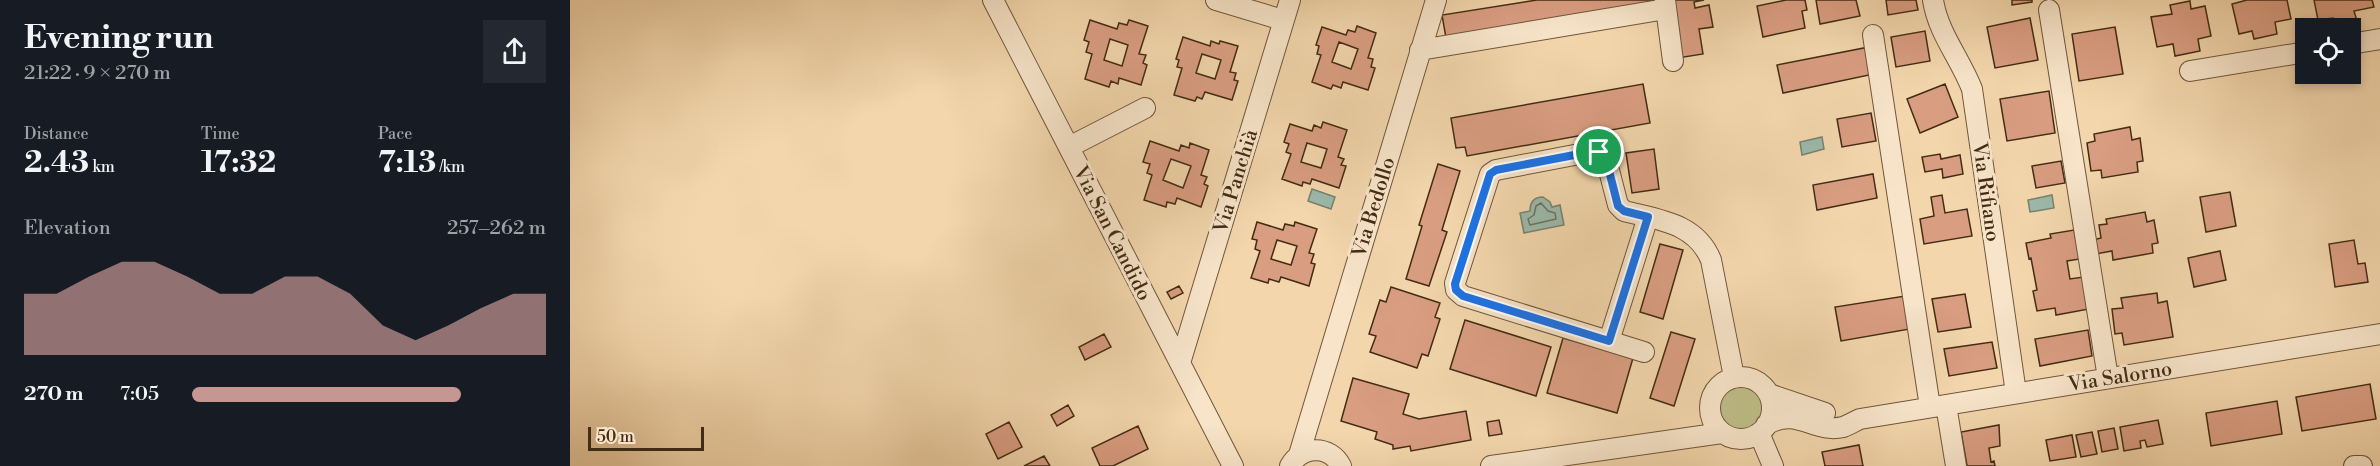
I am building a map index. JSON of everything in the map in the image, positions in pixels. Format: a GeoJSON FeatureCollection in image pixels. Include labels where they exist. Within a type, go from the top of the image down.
{"type":"FeatureCollection","features":[{"type":"Feature","properties":{"kind":"street","name":"Via San Candido"},"geometry":{"type":"LineString","coordinates":[[993,0],[1233,466]]}},
{"type":"Feature","properties":{"kind":"street"},"geometry":{"type":"LineString","coordinates":[[1216,0],[1287,6]]}},
{"type":"Feature","properties":{"kind":"street","name":"Via Bedollo"},"geometry":{"type":"LineString","coordinates":[[1294,461],[1436,0]]}},
{"type":"Feature","properties":{"kind":"street","name":"Via Rifiano"},"geometry":{"type":"LineString","coordinates":[[1932,0],[1942,33],[1964,69],[1972,89],[2016,393]]}},
{"type":"Feature","properties":{"kind":"street"},"geometry":{"type":"LineString","coordinates":[[1420,51],[1666,5],[1673,61]]}},
{"type":"Feature","properties":{"kind":"street","name":"Via Panchià"},"geometry":{"type":"LineString","coordinates":[[1180,363],[1287,6]]}},
{"type":"Feature","properties":{"kind":"street"},"geometry":{"type":"LineString","coordinates":[[2049,10],[2108,378]]}},
{"type":"Feature","properties":{"kind":"street"},"geometry":{"type":"LineString","coordinates":[[1873,35],[1938,406],[1956,466]]}},
{"type":"Feature","properties":{"kind":"street"},"geometry":{"type":"LineString","coordinates":[[2361,42],[2380,39]]}},
{"type":"Feature","properties":{"kind":"street"},"geometry":{"type":"LineString","coordinates":[[2190,70],[2295,53]]}},
{"type":"Feature","properties":{"kind":"street"},"geometry":{"type":"LineString","coordinates":[[1069,147],[1145,108]]}},
{"type":"Feature","properties":{"kind":"street"},"geometry":{"type":"LineString","coordinates":[[1644,352],[1463,296],[1456,290],[1455,284],[1490,174],[1496,170],[1599,152],[1605,155],[1618,206],[1624,211],[1687,230],[1698,237],[1707,248],[1734,377]]}},
{"type":"Feature","properties":{"kind":"street"},"geometry":{"type":"LineString","coordinates":[[1609,341],[1648,217]]}},
{"type":"Feature","properties":{"kind":"street","name":"Via Salorno"},"geometry":{"type":"LineString","coordinates":[[1762,429],[1777,418],[1790,417],[1833,428],[1844,427],[1860,419],[2380,334]]}},
{"type":"Feature","properties":{"kind":"street"},"geometry":{"type":"LineString","coordinates":[[1677,439],[1705,417],[1712,396],[1718,387],[1734,377],[1754,380],[1769,394],[1772,410],[1762,429],[1740,439],[1722,432],[1715,425],[1710,405]]}},
{"type":"Feature","properties":{"kind":"street","name":"Via Salorno"},"geometry":{"type":"LineString","coordinates":[[1769,394],[1812,410],[1860,419]]}},
{"type":"Feature","properties":{"kind":"street"},"geometry":{"type":"LineString","coordinates":[[1310,415],[1322,442],[1336,460]]}},
{"type":"Feature","properties":{"kind":"street"},"geometry":{"type":"LineString","coordinates":[[1762,429],[1773,466]]}},
{"type":"Feature","properties":{"kind":"street"},"geometry":{"type":"LineString","coordinates":[[1491,466],[1722,432]]}},
{"type":"Feature","properties":{"kind":"street"},"geometry":{"type":"LineString","coordinates":[[1294,461],[1315,450],[1336,460]]}},
{"type":"Feature","properties":{"kind":"street"},"geometry":{"type":"LineString","coordinates":[[2354,466],[2362,466]]}},
{"type":"Feature","properties":{"kind":"shaded area"},"geometry":{"type":"Polygon","coordinates":[[[1741,386],[1756,393],[1763,408],[1756,423],[1741,430],[1726,423],[1719,408],[1726,393],[1741,386]]]}},
{"type":"Feature","properties":{"kind":"water"},"geometry":{"type":"Polygon","coordinates":[[[1822,137],[1824,149],[1802,155],[1800,142],[1822,137]]]}},
{"type":"Feature","properties":{"kind":"water"},"geometry":{"type":"Polygon","coordinates":[[[1312,189],[1335,197],[1331,209],[1308,201],[1312,189]]]}},
{"type":"Feature","properties":{"kind":"water"},"geometry":{"type":"Polygon","coordinates":[[[2052,195],[2054,208],[2030,212],[2028,200],[2052,195]]]}},
{"type":"Feature","properties":{"kind":"water"},"geometry":{"type":"Polygon","coordinates":[[[1543,197],[1550,202],[1552,207],[1560,205],[1564,225],[1524,233],[1520,213],[1530,211],[1533,201],[1543,197]]]}},
{"type":"Feature","properties":{"kind":"building"},"geometry":{"type":"Polygon","coordinates":[[[1537,0],[1654,0],[1654,5],[1446,38],[1442,15],[1537,0]]]}},
{"type":"Feature","properties":{"kind":"building"},"geometry":{"type":"Polygon","coordinates":[[[1669,0],[1704,0],[1694,2],[1695,8],[1709,5],[1713,27],[1699,29],[1703,54],[1678,58],[1669,0]]]}},
{"type":"Feature","properties":{"kind":"building"},"geometry":{"type":"Polygon","coordinates":[[[1786,0],[1805,0],[1807,10],[1802,11],[1805,28],[1763,37],[1757,6],[1786,0]]]}},
{"type":"Feature","properties":{"kind":"building"},"geometry":{"type":"Polygon","coordinates":[[[1816,0],[1856,0],[1860,16],[1820,24],[1816,0]]]}},
{"type":"Feature","properties":{"kind":"building"},"geometry":{"type":"Polygon","coordinates":[[[1886,0],[1916,0],[1918,10],[1888,15],[1886,0]]]}},
{"type":"Feature","properties":{"kind":"building"},"geometry":{"type":"Polygon","coordinates":[[[2012,0],[2032,0],[2032,2],[2012,5],[2012,0]]]}},
{"type":"Feature","properties":{"kind":"building"},"geometry":{"type":"Polygon","coordinates":[[[2247,0],[2287,0],[2291,19],[2275,22],[2277,34],[2254,39],[2252,31],[2239,34],[2232,4],[2247,0]]]}},
{"type":"Feature","properties":{"kind":"building"},"geometry":{"type":"Polygon","coordinates":[[[2314,0],[2372,0],[2374,7],[2354,11],[2356,18],[2318,18],[2314,0]]]}},
{"type":"Feature","properties":{"kind":"building"},"geometry":{"type":"Polygon","coordinates":[[[2190,1],[2191,9],[2205,6],[2211,36],[2198,39],[2200,51],[2175,56],[2173,44],[2157,47],[2151,17],[2172,14],[2170,5],[2190,1]]]}},
{"type":"Feature","properties":{"kind":"building"},"geometry":{"type":"Polygon","coordinates":[[[2030,18],[2038,60],[1995,68],[1987,27],[2030,18]]]}},
{"type":"Feature","properties":{"kind":"building"},"geometry":{"type":"Polygon","coordinates":[[[1090,20],[1117,29],[1119,23],[1127,25],[1129,20],[1148,26],[1139,54],[1146,55],[1143,63],[1147,65],[1141,85],[1119,78],[1118,84],[1111,81],[1109,87],[1085,79],[1092,54],[1086,52],[1089,42],[1084,40],[1090,20]],[[1110,39],[1104,60],[1122,66],[1128,45],[1110,39]]]}},
{"type":"Feature","properties":{"kind":"building"},"geometry":{"type":"Polygon","coordinates":[[[1357,26],[1376,33],[1368,58],[1373,59],[1371,67],[1375,68],[1368,90],[1343,82],[1341,88],[1333,85],[1331,89],[1312,82],[1321,55],[1317,54],[1319,46],[1316,45],[1322,27],[1346,35],[1348,30],[1355,32],[1357,26]],[[1339,42],[1332,62],[1351,69],[1358,49],[1339,42]]]}},
{"type":"Feature","properties":{"kind":"building"},"geometry":{"type":"Polygon","coordinates":[[[2115,27],[2123,74],[2079,81],[2072,34],[2115,27]]]}},
{"type":"Feature","properties":{"kind":"building"},"geometry":{"type":"Polygon","coordinates":[[[1925,31],[1930,61],[1896,67],[1891,37],[1925,31]]]}},
{"type":"Feature","properties":{"kind":"building"},"geometry":{"type":"Polygon","coordinates":[[[1183,37],[1210,46],[1211,41],[1219,44],[1220,41],[1238,46],[1230,72],[1236,73],[1234,80],[1238,81],[1232,100],[1205,92],[1202,99],[1197,97],[1195,101],[1174,95],[1182,68],[1177,67],[1179,60],[1176,59],[1183,37]],[[1202,54],[1196,73],[1215,79],[1221,60],[1202,54]]]}},
{"type":"Feature","properties":{"kind":"building"},"geometry":{"type":"Polygon","coordinates":[[[1869,47],[1874,74],[1783,93],[1777,65],[1869,47]]]}},
{"type":"Feature","properties":{"kind":"building"},"geometry":{"type":"Polygon","coordinates":[[[1643,84],[1650,123],[1467,156],[1465,147],[1456,148],[1451,118],[1643,84]]]}},
{"type":"Feature","properties":{"kind":"building"},"geometry":{"type":"Polygon","coordinates":[[[1945,84],[1958,117],[1920,133],[1907,99],[1945,84]]]}},
{"type":"Feature","properties":{"kind":"building"},"geometry":{"type":"Polygon","coordinates":[[[2049,91],[2055,133],[2007,141],[2000,99],[2049,91]]]}},
{"type":"Feature","properties":{"kind":"building"},"geometry":{"type":"Polygon","coordinates":[[[1871,113],[1876,141],[1842,147],[1837,119],[1871,113]]]}},
{"type":"Feature","properties":{"kind":"building"},"geometry":{"type":"Polygon","coordinates":[[[1323,122],[1347,130],[1338,157],[1344,159],[1341,165],[1346,166],[1339,188],[1312,179],[1310,184],[1303,182],[1302,186],[1282,179],[1291,154],[1286,152],[1289,144],[1284,142],[1290,124],[1312,131],[1314,125],[1321,128],[1323,122]],[[1307,143],[1301,162],[1321,168],[1327,149],[1307,143]]]}},
{"type":"Feature","properties":{"kind":"building"},"geometry":{"type":"Polygon","coordinates":[[[2130,127],[2132,140],[2140,138],[2143,161],[2137,162],[2138,172],[2102,178],[2101,170],[2091,171],[2087,143],[2095,141],[2094,134],[2130,127]]]}},
{"type":"Feature","properties":{"kind":"building"},"geometry":{"type":"Polygon","coordinates":[[[1150,141],[1179,151],[1181,145],[1189,148],[1190,143],[1209,150],[1201,175],[1207,177],[1204,184],[1208,186],[1201,207],[1177,198],[1175,204],[1167,202],[1166,207],[1144,200],[1152,175],[1147,173],[1150,164],[1143,162],[1150,141]],[[1171,159],[1163,180],[1183,188],[1191,166],[1171,159]]]}},
{"type":"Feature","properties":{"kind":"building"},"geometry":{"type":"Polygon","coordinates":[[[1654,149],[1659,189],[1632,193],[1626,153],[1654,149]]]}},
{"type":"Feature","properties":{"kind":"building"},"geometry":{"type":"Polygon","coordinates":[[[1940,154],[1941,159],[1960,155],[1963,174],[1943,178],[1942,169],[1925,172],[1922,157],[1940,154]]]}},
{"type":"Feature","properties":{"kind":"building"},"geometry":{"type":"Polygon","coordinates":[[[2061,161],[2065,183],[2036,188],[2032,166],[2061,161]]]}},
{"type":"Feature","properties":{"kind":"building"},"geometry":{"type":"Polygon","coordinates":[[[1438,164],[1460,171],[1442,230],[1447,232],[1429,286],[1406,279],[1422,226],[1419,225],[1438,164]]]}},
{"type":"Feature","properties":{"kind":"building"},"geometry":{"type":"Polygon","coordinates":[[[1873,174],[1877,198],[1817,210],[1813,185],[1873,174]]]}},
{"type":"Feature","properties":{"kind":"building"},"geometry":{"type":"Polygon","coordinates":[[[2230,192],[2236,226],[2206,232],[2200,197],[2230,192]]]}},
{"type":"Feature","properties":{"kind":"building"},"geometry":{"type":"Polygon","coordinates":[[[1942,195],[1945,213],[1967,209],[1972,236],[1924,244],[1920,219],[1934,216],[1931,197],[1942,195]]]}},
{"type":"Feature","properties":{"kind":"building"},"geometry":{"type":"Polygon","coordinates":[[[2145,212],[2147,222],[2154,220],[2158,243],[2152,244],[2153,253],[2113,260],[2112,251],[2096,254],[2093,240],[2101,238],[2099,225],[2107,224],[2106,219],[2145,212]]]}},
{"type":"Feature","properties":{"kind":"building"},"geometry":{"type":"Polygon","coordinates":[[[1257,222],[1283,230],[1285,224],[1294,226],[1295,222],[1317,229],[1309,253],[1314,254],[1311,263],[1315,264],[1309,286],[1281,277],[1279,282],[1269,279],[1268,283],[1251,278],[1260,251],[1255,249],[1257,240],[1252,239],[1257,222]],[[1277,240],[1271,259],[1291,265],[1297,246],[1277,240]]]}},
{"type":"Feature","properties":{"kind":"building"},"geometry":{"type":"Polygon","coordinates":[[[2074,230],[2080,259],[2067,261],[2070,279],[2083,277],[2089,309],[2056,315],[2055,308],[2037,311],[2033,291],[2037,290],[2026,243],[2051,238],[2050,234],[2074,230]]]}},
{"type":"Feature","properties":{"kind":"building"},"geometry":{"type":"Polygon","coordinates":[[[2354,240],[2358,264],[2365,263],[2368,282],[2335,287],[2329,244],[2354,240]]]}},
{"type":"Feature","properties":{"kind":"building"},"geometry":{"type":"Polygon","coordinates":[[[1660,244],[1683,250],[1663,319],[1640,312],[1660,244]]]}},
{"type":"Feature","properties":{"kind":"building"},"geometry":{"type":"Polygon","coordinates":[[[2220,251],[2226,280],[2194,287],[2188,258],[2220,251]]]}},
{"type":"Feature","properties":{"kind":"building"},"geometry":{"type":"Polygon","coordinates":[[[1179,286],[1183,293],[1171,299],[1167,292],[1179,286]]]}},
{"type":"Feature","properties":{"kind":"building"},"geometry":{"type":"Polygon","coordinates":[[[1391,287],[1440,303],[1435,317],[1440,319],[1428,356],[1422,354],[1417,368],[1370,352],[1376,336],[1369,334],[1380,300],[1386,302],[1391,287]]]}},
{"type":"Feature","properties":{"kind":"building"},"geometry":{"type":"Polygon","coordinates":[[[2157,293],[2158,303],[2167,301],[2173,337],[2124,345],[2122,333],[2115,334],[2112,309],[2123,308],[2121,298],[2157,293]]]}},
{"type":"Feature","properties":{"kind":"building"},"geometry":{"type":"Polygon","coordinates":[[[1965,294],[1971,327],[1938,332],[1932,299],[1965,294]]]}},
{"type":"Feature","properties":{"kind":"building"},"geometry":{"type":"Polygon","coordinates":[[[1905,296],[1910,329],[1841,341],[1835,307],[1905,296]]]}},
{"type":"Feature","properties":{"kind":"building"},"geometry":{"type":"Polygon","coordinates":[[[1465,320],[1551,347],[1536,396],[1450,369],[1465,320]]]}},
{"type":"Feature","properties":{"kind":"building"},"geometry":{"type":"Polygon","coordinates":[[[2088,330],[2092,356],[2040,366],[2035,339],[2088,330]]]}},
{"type":"Feature","properties":{"kind":"building"},"geometry":{"type":"Polygon","coordinates":[[[1671,332],[1695,339],[1674,406],[1650,398],[1671,332]]]}},
{"type":"Feature","properties":{"kind":"building"},"geometry":{"type":"Polygon","coordinates":[[[1104,334],[1111,347],[1085,360],[1079,347],[1104,334]]]}},
{"type":"Feature","properties":{"kind":"building"},"geometry":{"type":"Polygon","coordinates":[[[1563,338],[1633,358],[1617,413],[1547,393],[1563,338]]]}},
{"type":"Feature","properties":{"kind":"building"},"geometry":{"type":"Polygon","coordinates":[[[1992,342],[1997,368],[1949,376],[1944,349],[1992,342]]]}},
{"type":"Feature","properties":{"kind":"building"},"geometry":{"type":"Polygon","coordinates":[[[1353,378],[1409,394],[1403,414],[1419,419],[1466,411],[1471,440],[1411,451],[1410,446],[1393,449],[1393,445],[1375,439],[1377,432],[1341,421],[1353,378]]]}},
{"type":"Feature","properties":{"kind":"building"},"geometry":{"type":"Polygon","coordinates":[[[2370,384],[2376,419],[2302,431],[2296,397],[2370,384]]]}},
{"type":"Feature","properties":{"kind":"building"},"geometry":{"type":"Polygon","coordinates":[[[2277,401],[2282,434],[2211,446],[2206,413],[2277,401]]]}},
{"type":"Feature","properties":{"kind":"building"},"geometry":{"type":"Polygon","coordinates":[[[1068,405],[1074,416],[1057,426],[1051,415],[1068,405]]]}},
{"type":"Feature","properties":{"kind":"building"},"geometry":{"type":"Polygon","coordinates":[[[1499,420],[1502,434],[1489,436],[1487,422],[1499,420]]]}},
{"type":"Feature","properties":{"kind":"building"},"geometry":{"type":"Polygon","coordinates":[[[2158,420],[2163,444],[2147,447],[2145,440],[2140,441],[2141,448],[2124,451],[2120,427],[2158,420]]]}},
{"type":"Feature","properties":{"kind":"building"},"geometry":{"type":"Polygon","coordinates":[[[1009,422],[1022,447],[998,459],[986,434],[1009,422]]]}},
{"type":"Feature","properties":{"kind":"building"},"geometry":{"type":"Polygon","coordinates":[[[1999,425],[2000,446],[1989,448],[1991,462],[1994,461],[1995,466],[1967,466],[1961,432],[1999,425]]]}},
{"type":"Feature","properties":{"kind":"building"},"geometry":{"type":"Polygon","coordinates":[[[1138,426],[1148,449],[1113,466],[1100,466],[1092,448],[1138,426]]]}},
{"type":"Feature","properties":{"kind":"building"},"geometry":{"type":"Polygon","coordinates":[[[2114,428],[2118,449],[2102,452],[2098,431],[2114,428]]]}},
{"type":"Feature","properties":{"kind":"building"},"geometry":{"type":"Polygon","coordinates":[[[2092,432],[2097,454],[2081,457],[2076,435],[2092,432]]]}},
{"type":"Feature","properties":{"kind":"building"},"geometry":{"type":"Polygon","coordinates":[[[2072,435],[2076,457],[2050,461],[2046,440],[2072,435]]]}},
{"type":"Feature","properties":{"kind":"building"},"geometry":{"type":"Polygon","coordinates":[[[1859,445],[1863,466],[1825,466],[1822,452],[1859,445]]]}},
{"type":"Feature","properties":{"kind":"building"},"geometry":{"type":"Polygon","coordinates":[[[1044,456],[1050,466],[1024,466],[1044,456]]]}},
{"type":"Feature","properties":{"kind":"route"},"geometry":{"type":"LineString","coordinates":[[1599,152],[1605,155],[1608,162],[1618,206],[1624,211],[1648,217],[1609,341],[1463,296],[1456,290],[1455,284],[1490,174],[1496,170],[1599,152]]}}]}
